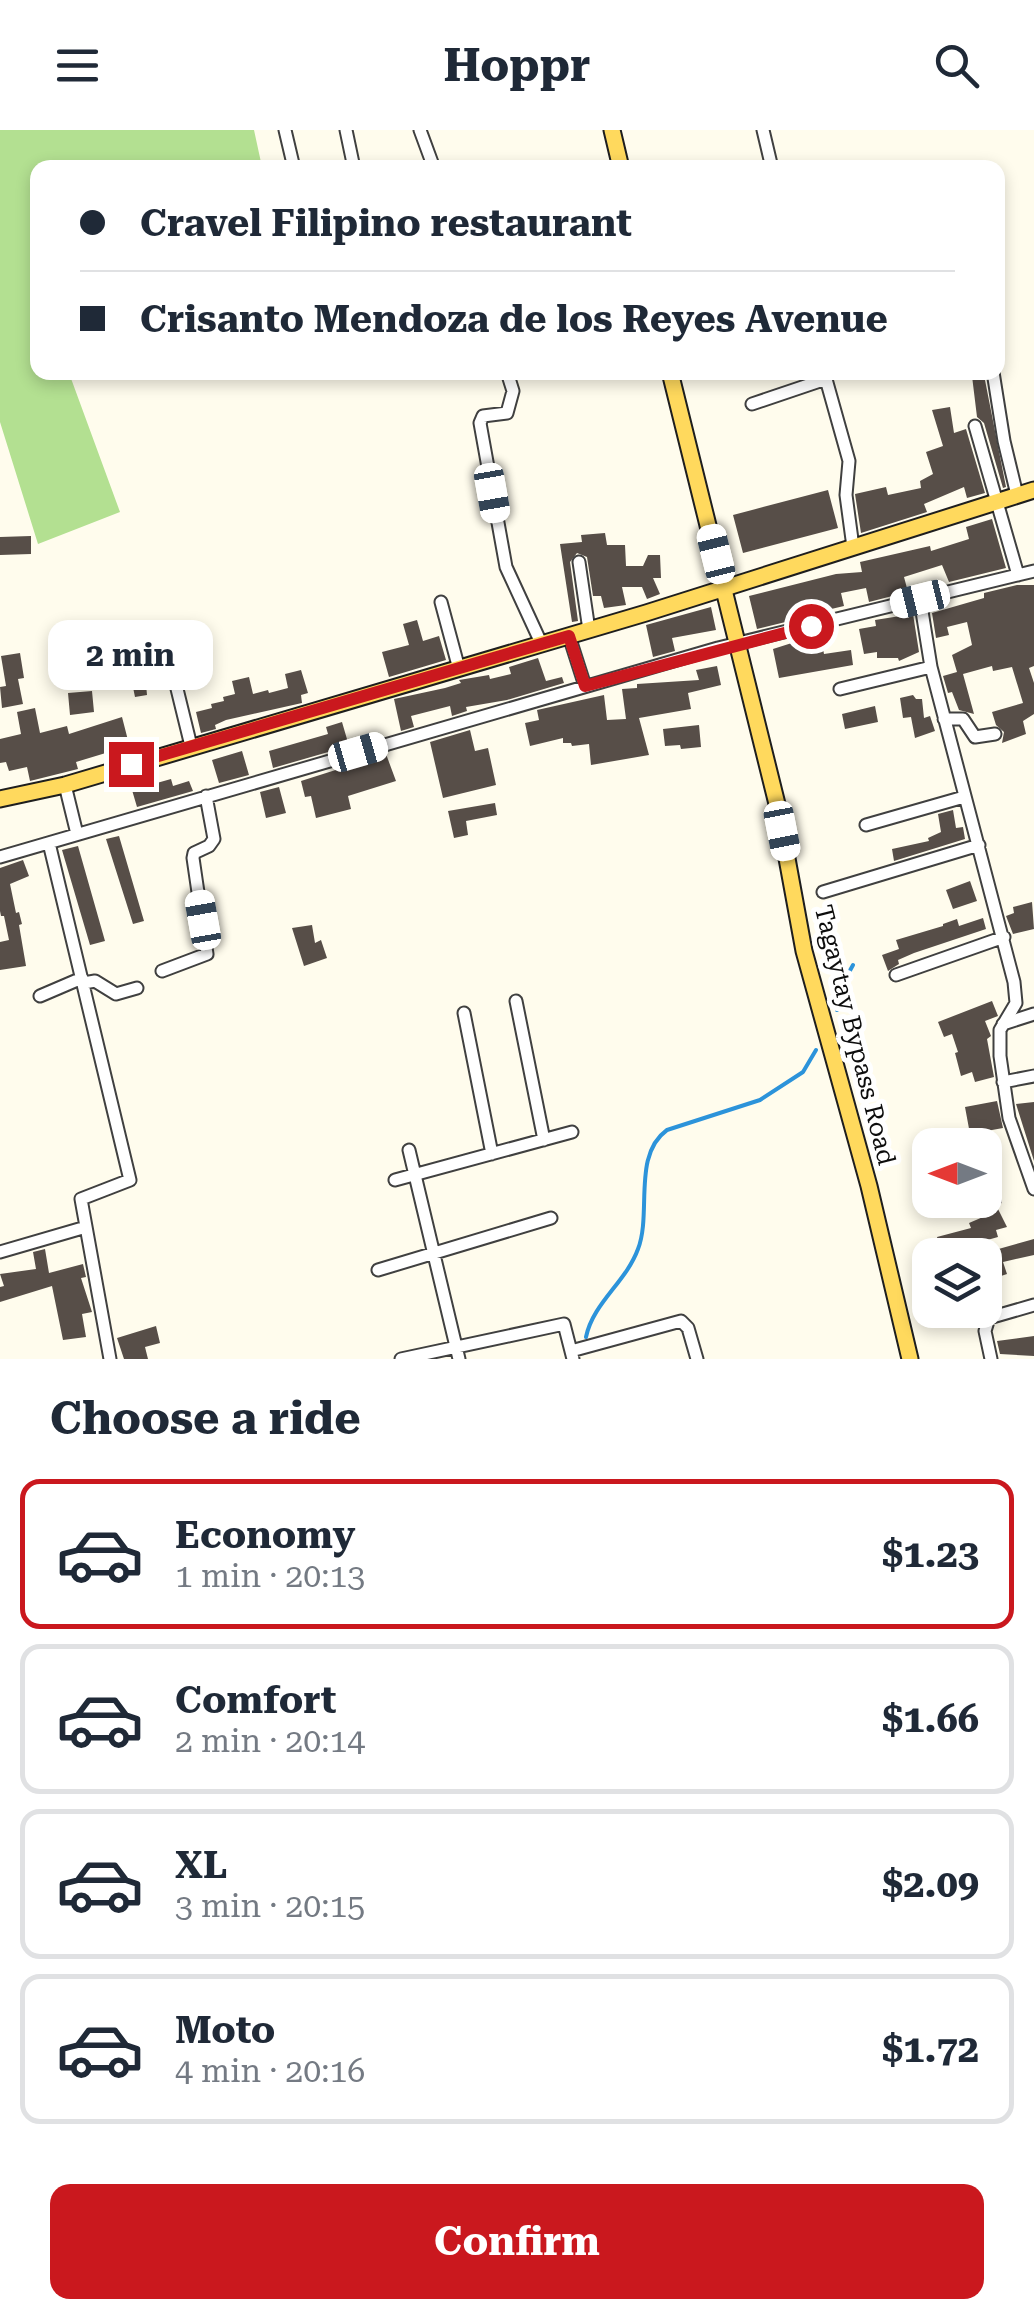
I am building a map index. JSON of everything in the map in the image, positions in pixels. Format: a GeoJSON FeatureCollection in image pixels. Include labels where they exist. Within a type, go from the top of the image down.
{"type":"FeatureCollection","features":[{"type":"Feature","properties":{"kind":"main road"},"geometry":{"type":"LineString","coordinates":[[612,130],[618,160]]}},
{"type":"Feature","properties":{"kind":"main road","name":"Tagaytay Bypass Road"},"geometry":{"type":"LineString","coordinates":[[672,380],[777,804],[804,951],[869,1186],[910,1359]]}},
{"type":"Feature","properties":{"kind":"main road"},"geometry":{"type":"LineString","coordinates":[[0,799],[65,785],[459,670],[1026,492]]}},
{"type":"Feature","properties":{"kind":"street"},"geometry":{"type":"LineString","coordinates":[[285,130],[292,160]]}},
{"type":"Feature","properties":{"kind":"street"},"geometry":{"type":"LineString","coordinates":[[346,130],[352,160]]}},
{"type":"Feature","properties":{"kind":"street"},"geometry":{"type":"LineString","coordinates":[[420,130],[431,160]]}},
{"type":"Feature","properties":{"kind":"street"},"geometry":{"type":"LineString","coordinates":[[763,130],[770,160]]}},
{"type":"Feature","properties":{"kind":"street"},"geometry":{"type":"LineString","coordinates":[[509,380],[513,392],[508,413],[484,416],[480,423],[506,568],[542,645]]}},
{"type":"Feature","properties":{"kind":"street"},"geometry":{"type":"LineString","coordinates":[[752,404],[815,380]]}},
{"type":"Feature","properties":{"kind":"street"},"geometry":{"type":"LineString","coordinates":[[826,380],[849,461],[846,496],[853,546]]}},
{"type":"Feature","properties":{"kind":"street"},"geometry":{"type":"LineString","coordinates":[[994,380],[1004,441],[1026,492]]}},
{"type":"Feature","properties":{"kind":"street"},"geometry":{"type":"LineString","coordinates":[[975,426],[1018,575]]}},
{"type":"Feature","properties":{"kind":"street"},"geometry":{"type":"LineString","coordinates":[[579,562],[589,630]]}},
{"type":"Feature","properties":{"kind":"street"},"geometry":{"type":"LineString","coordinates":[[0,857],[585,686],[1034,571]]}},
{"type":"Feature","properties":{"kind":"street"},"geometry":{"type":"LineString","coordinates":[[920,599],[944,719],[1016,995],[1000,1037],[1003,1082],[1009,1118],[1034,1189]]}},
{"type":"Feature","properties":{"kind":"street"},"geometry":{"type":"LineString","coordinates":[[441,602],[459,670]]}},
{"type":"Feature","properties":{"kind":"street"},"geometry":{"type":"LineString","coordinates":[[569,636],[585,686]]}},
{"type":"Feature","properties":{"kind":"street"},"geometry":{"type":"LineString","coordinates":[[80,659],[166,644],[192,746]]}},
{"type":"Feature","properties":{"kind":"street"},"geometry":{"type":"LineString","coordinates":[[840,689],[932,667]]}},
{"type":"Feature","properties":{"kind":"street"},"geometry":{"type":"LineString","coordinates":[[944,719],[963,719],[975,737],[995,734]]}},
{"type":"Feature","properties":{"kind":"street"},"geometry":{"type":"LineString","coordinates":[[65,785],[77,834]]}},
{"type":"Feature","properties":{"kind":"street"},"geometry":{"type":"LineString","coordinates":[[162,970],[207,954],[192,858],[214,839],[206,796]]}},
{"type":"Feature","properties":{"kind":"street"},"geometry":{"type":"LineString","coordinates":[[866,825],[964,796]]}},
{"type":"Feature","properties":{"kind":"street"},"geometry":{"type":"LineString","coordinates":[[49,842],[130,1180],[82,1198],[110,1359]]}},
{"type":"Feature","properties":{"kind":"street"},"geometry":{"type":"LineString","coordinates":[[824,892],[978,846]]}},
{"type":"Feature","properties":{"kind":"street"},"geometry":{"type":"LineString","coordinates":[[896,975],[1004,938]]}},
{"type":"Feature","properties":{"kind":"street"},"geometry":{"type":"LineString","coordinates":[[40,996],[83,981],[95,981],[116,994],[137,988]]}},
{"type":"Feature","properties":{"kind":"street"},"geometry":{"type":"LineString","coordinates":[[516,1001],[544,1140]]}},
{"type":"Feature","properties":{"kind":"street"},"geometry":{"type":"LineString","coordinates":[[464,1013],[492,1154]]}},
{"type":"Feature","properties":{"kind":"street"},"geometry":{"type":"LineString","coordinates":[[1003,1024],[1034,1014]]}},
{"type":"Feature","properties":{"kind":"street"},"geometry":{"type":"LineString","coordinates":[[1003,1082],[1034,1076]]}},
{"type":"Feature","properties":{"kind":"street"},"geometry":{"type":"LineString","coordinates":[[395,1180],[572,1132]]}},
{"type":"Feature","properties":{"kind":"street"},"geometry":{"type":"LineString","coordinates":[[409,1150],[458,1354]]}},
{"type":"Feature","properties":{"kind":"street"},"geometry":{"type":"LineString","coordinates":[[378,1270],[551,1218]]}},
{"type":"Feature","properties":{"kind":"street"},"geometry":{"type":"LineString","coordinates":[[0,1252],[86,1227]]}},
{"type":"Feature","properties":{"kind":"street"},"geometry":{"type":"LineString","coordinates":[[992,1359],[985,1331],[990,1318],[1034,1304]]}},
{"type":"Feature","properties":{"kind":"street"},"geometry":{"type":"LineString","coordinates":[[401,1359],[458,1354],[564,1324],[572,1355],[678,1321],[688,1328],[698,1359]]}},
{"type":"Feature","properties":{"kind":"green space"},"geometry":{"type":"Polygon","coordinates":[[[0,130],[254,130],[260,160],[30,160],[30,380],[72,380],[120,512],[38,544],[0,422],[0,130]]]}},
{"type":"Feature","properties":{"kind":"building"},"geometry":{"type":"Polygon","coordinates":[[[972,380],[985,380],[1006,487],[1003,488],[984,423],[977,417],[972,380]]]}},
{"type":"Feature","properties":{"kind":"building"},"geometry":{"type":"Polygon","coordinates":[[[950,407],[954,433],[966,429],[985,493],[967,498],[964,487],[924,504],[927,512],[861,533],[855,494],[886,487],[888,495],[921,488],[920,481],[933,474],[926,452],[943,446],[932,410],[950,407]]]}},
{"type":"Feature","properties":{"kind":"building"},"geometry":{"type":"Polygon","coordinates":[[[828,490],[838,528],[743,553],[733,515],[828,490]]]}},
{"type":"Feature","properties":{"kind":"building"},"geometry":{"type":"Polygon","coordinates":[[[992,519],[1006,568],[949,582],[942,565],[904,577],[908,592],[869,602],[866,588],[841,593],[844,606],[827,610],[826,603],[804,608],[806,617],[757,629],[749,596],[836,574],[862,572],[860,562],[930,546],[931,551],[969,539],[966,527],[992,519]]]}},
{"type":"Feature","properties":{"kind":"building"},"geometry":{"type":"Polygon","coordinates":[[[605,533],[607,545],[625,545],[626,566],[643,566],[648,555],[660,555],[661,578],[653,578],[660,594],[647,599],[642,587],[622,587],[626,605],[604,608],[601,596],[593,596],[587,557],[577,553],[570,562],[578,621],[572,622],[560,544],[582,542],[581,535],[605,533]]]}},
{"type":"Feature","properties":{"kind":"building"},"geometry":{"type":"Polygon","coordinates":[[[31,536],[31,554],[0,555],[0,537],[31,536]]]}},
{"type":"Feature","properties":{"kind":"building"},"geometry":{"type":"Polygon","coordinates":[[[1017,585],[1034,585],[1034,666],[1029,668],[1034,683],[1034,714],[1023,721],[1026,734],[1002,743],[1004,732],[996,725],[992,712],[1023,703],[1012,667],[993,671],[992,666],[963,674],[974,714],[959,710],[943,676],[957,672],[952,655],[972,645],[967,622],[947,627],[949,635],[936,638],[932,613],[1017,585]]]}},
{"type":"Feature","properties":{"kind":"building"},"geometry":{"type":"Polygon","coordinates":[[[711,607],[716,630],[672,638],[675,651],[653,657],[646,625],[711,607]]]}},
{"type":"Feature","properties":{"kind":"building"},"geometry":{"type":"Polygon","coordinates":[[[913,614],[919,652],[899,661],[877,658],[877,652],[864,654],[859,629],[876,626],[875,620],[913,614]]]}},
{"type":"Feature","properties":{"kind":"building"},"geometry":{"type":"Polygon","coordinates":[[[417,620],[423,641],[439,636],[446,660],[389,677],[382,652],[409,645],[403,624],[417,620]]]}},
{"type":"Feature","properties":{"kind":"building"},"geometry":{"type":"Polygon","coordinates":[[[820,634],[824,654],[851,650],[853,665],[779,678],[773,649],[820,634]]]}},
{"type":"Feature","properties":{"kind":"building"},"geometry":{"type":"Polygon","coordinates":[[[20,653],[24,678],[18,679],[23,704],[2,708],[0,687],[6,686],[1,656],[20,653]]]}},
{"type":"Feature","properties":{"kind":"building"},"geometry":{"type":"Polygon","coordinates":[[[538,658],[546,681],[562,677],[564,683],[466,707],[467,711],[452,716],[450,706],[411,716],[414,727],[401,731],[394,699],[445,688],[461,683],[459,680],[511,674],[509,667],[538,658]]]}},
{"type":"Feature","properties":{"kind":"building"},"geometry":{"type":"Polygon","coordinates":[[[157,661],[161,681],[146,684],[147,695],[135,697],[129,668],[157,661]]]}},
{"type":"Feature","properties":{"kind":"building"},"geometry":{"type":"Polygon","coordinates":[[[717,666],[721,685],[688,693],[691,709],[639,718],[649,755],[591,765],[589,744],[572,746],[563,743],[563,738],[530,746],[525,723],[539,720],[537,710],[604,695],[607,720],[626,719],[622,689],[637,688],[637,684],[699,680],[696,670],[717,666]]]}},
{"type":"Feature","properties":{"kind":"building"},"geometry":{"type":"Polygon","coordinates":[[[301,670],[308,693],[301,695],[302,703],[226,720],[215,725],[216,729],[201,733],[196,712],[212,708],[211,704],[235,694],[232,681],[249,677],[253,694],[268,690],[269,693],[288,688],[285,674],[301,670]]]}},
{"type":"Feature","properties":{"kind":"building"},"geometry":{"type":"Polygon","coordinates":[[[92,691],[94,712],[70,715],[68,693],[92,691]]]}},
{"type":"Feature","properties":{"kind":"building"},"geometry":{"type":"Polygon","coordinates":[[[913,695],[922,699],[924,718],[930,716],[935,731],[915,738],[911,717],[903,718],[900,698],[913,695]]]}},
{"type":"Feature","properties":{"kind":"building"},"geometry":{"type":"Polygon","coordinates":[[[875,706],[878,722],[845,729],[842,714],[875,706]]]}},
{"type":"Feature","properties":{"kind":"building"},"geometry":{"type":"Polygon","coordinates":[[[35,708],[40,733],[67,726],[69,734],[122,717],[131,752],[110,757],[109,752],[76,762],[78,769],[30,781],[27,767],[9,771],[6,762],[0,763],[0,739],[21,734],[17,712],[35,708]]]}},
{"type":"Feature","properties":{"kind":"building"},"geometry":{"type":"Polygon","coordinates":[[[342,722],[349,746],[273,768],[269,751],[328,734],[326,727],[342,722]]]}},
{"type":"Feature","properties":{"kind":"building"},"geometry":{"type":"Polygon","coordinates":[[[699,725],[701,747],[665,746],[663,729],[699,725]]]}},
{"type":"Feature","properties":{"kind":"building"},"geometry":{"type":"Polygon","coordinates":[[[470,730],[475,751],[488,748],[496,785],[443,798],[430,742],[470,730]]]}},
{"type":"Feature","properties":{"kind":"building"},"geometry":{"type":"Polygon","coordinates":[[[242,751],[249,775],[219,783],[212,760],[242,751]]]}},
{"type":"Feature","properties":{"kind":"building"},"geometry":{"type":"Polygon","coordinates":[[[386,754],[396,781],[348,796],[351,809],[316,818],[311,796],[305,797],[301,781],[386,754]]]}},
{"type":"Feature","properties":{"kind":"building"},"geometry":{"type":"Polygon","coordinates":[[[171,779],[173,786],[189,781],[193,791],[137,807],[132,790],[171,779]]]}},
{"type":"Feature","properties":{"kind":"building"},"geometry":{"type":"Polygon","coordinates":[[[279,787],[286,813],[266,818],[260,792],[279,787]]]}},
{"type":"Feature","properties":{"kind":"building"},"geometry":{"type":"Polygon","coordinates":[[[495,803],[497,815],[466,821],[468,835],[454,838],[448,811],[495,803]]]}},
{"type":"Feature","properties":{"kind":"building"},"geometry":{"type":"Polygon","coordinates":[[[953,810],[956,828],[963,827],[965,839],[894,861],[892,849],[929,841],[941,832],[938,814],[953,810]]]}},
{"type":"Feature","properties":{"kind":"building"},"geometry":{"type":"Polygon","coordinates":[[[119,836],[144,921],[133,924],[106,839],[119,836]]]}},
{"type":"Feature","properties":{"kind":"building"},"geometry":{"type":"Polygon","coordinates":[[[78,846],[105,941],[90,945],[62,850],[78,846]]]}},
{"type":"Feature","properties":{"kind":"building"},"geometry":{"type":"Polygon","coordinates":[[[23,860],[29,876],[10,884],[22,924],[19,925],[26,966],[0,970],[0,942],[9,940],[0,911],[0,868],[23,860]]]}},
{"type":"Feature","properties":{"kind":"building"},"geometry":{"type":"Polygon","coordinates":[[[970,881],[977,901],[953,909],[946,890],[970,881]]]}},
{"type":"Feature","properties":{"kind":"building"},"geometry":{"type":"Polygon","coordinates":[[[1032,902],[1034,929],[1013,934],[1006,916],[1014,913],[1013,907],[1032,902]]]}},
{"type":"Feature","properties":{"kind":"building"},"geometry":{"type":"Polygon","coordinates":[[[983,918],[986,929],[914,953],[898,960],[899,964],[888,971],[882,955],[899,949],[896,940],[957,919],[959,926],[983,918]]]}},
{"type":"Feature","properties":{"kind":"building"},"geometry":{"type":"Polygon","coordinates":[[[312,925],[315,943],[321,940],[327,958],[304,966],[292,928],[312,925]]]}},
{"type":"Feature","properties":{"kind":"building"},"geometry":{"type":"Polygon","coordinates":[[[992,1001],[998,1016],[985,1021],[991,1036],[987,1039],[994,1077],[975,1082],[972,1072],[961,1076],[952,1034],[944,1037],[938,1022],[992,1001]]]}},
{"type":"Feature","properties":{"kind":"building"},"geometry":{"type":"Polygon","coordinates":[[[997,1101],[1003,1128],[969,1128],[965,1107],[997,1101]]]}},
{"type":"Feature","properties":{"kind":"building"},"geometry":{"type":"Polygon","coordinates":[[[1034,1102],[1034,1161],[1016,1104],[1034,1102]]]}},
{"type":"Feature","properties":{"kind":"building"},"geometry":{"type":"Polygon","coordinates":[[[1002,1217],[1007,1227],[996,1230],[998,1237],[994,1238],[937,1238],[971,1228],[969,1223],[1002,1217]]]}},
{"type":"Feature","properties":{"kind":"building"},"geometry":{"type":"Polygon","coordinates":[[[1034,1239],[1034,1255],[1003,1262],[1007,1274],[1002,1276],[1002,1248],[1034,1239]]]}},
{"type":"Feature","properties":{"kind":"building"},"geometry":{"type":"Polygon","coordinates":[[[45,1249],[49,1273],[83,1264],[86,1277],[81,1278],[92,1312],[82,1314],[86,1337],[63,1340],[52,1286],[0,1302],[0,1287],[4,1286],[0,1274],[36,1269],[33,1252],[45,1249]]]}},
{"type":"Feature","properties":{"kind":"building"},"geometry":{"type":"Polygon","coordinates":[[[156,1326],[160,1343],[145,1347],[148,1359],[124,1359],[117,1338],[156,1326]]]}},
{"type":"Feature","properties":{"kind":"building"},"geometry":{"type":"Polygon","coordinates":[[[1034,1336],[1034,1356],[1000,1354],[997,1341],[1034,1336]]]}},
{"type":"Feature","properties":{"kind":"waterway"},"geometry":{"type":"LineString","coordinates":[[837,1010],[842,985],[853,965]]}},
{"type":"Feature","properties":{"kind":"waterway"},"geometry":{"type":"LineString","coordinates":[[586,1337],[595,1314],[638,1249],[646,1169],[656,1141],[667,1130],[760,1100],[803,1072],[816,1050]]}},
{"type":"Feature","properties":{"kind":"route"},"geometry":{"type":"LineString","coordinates":[[131,764],[569,636],[585,686],[811,626]]}}]}
